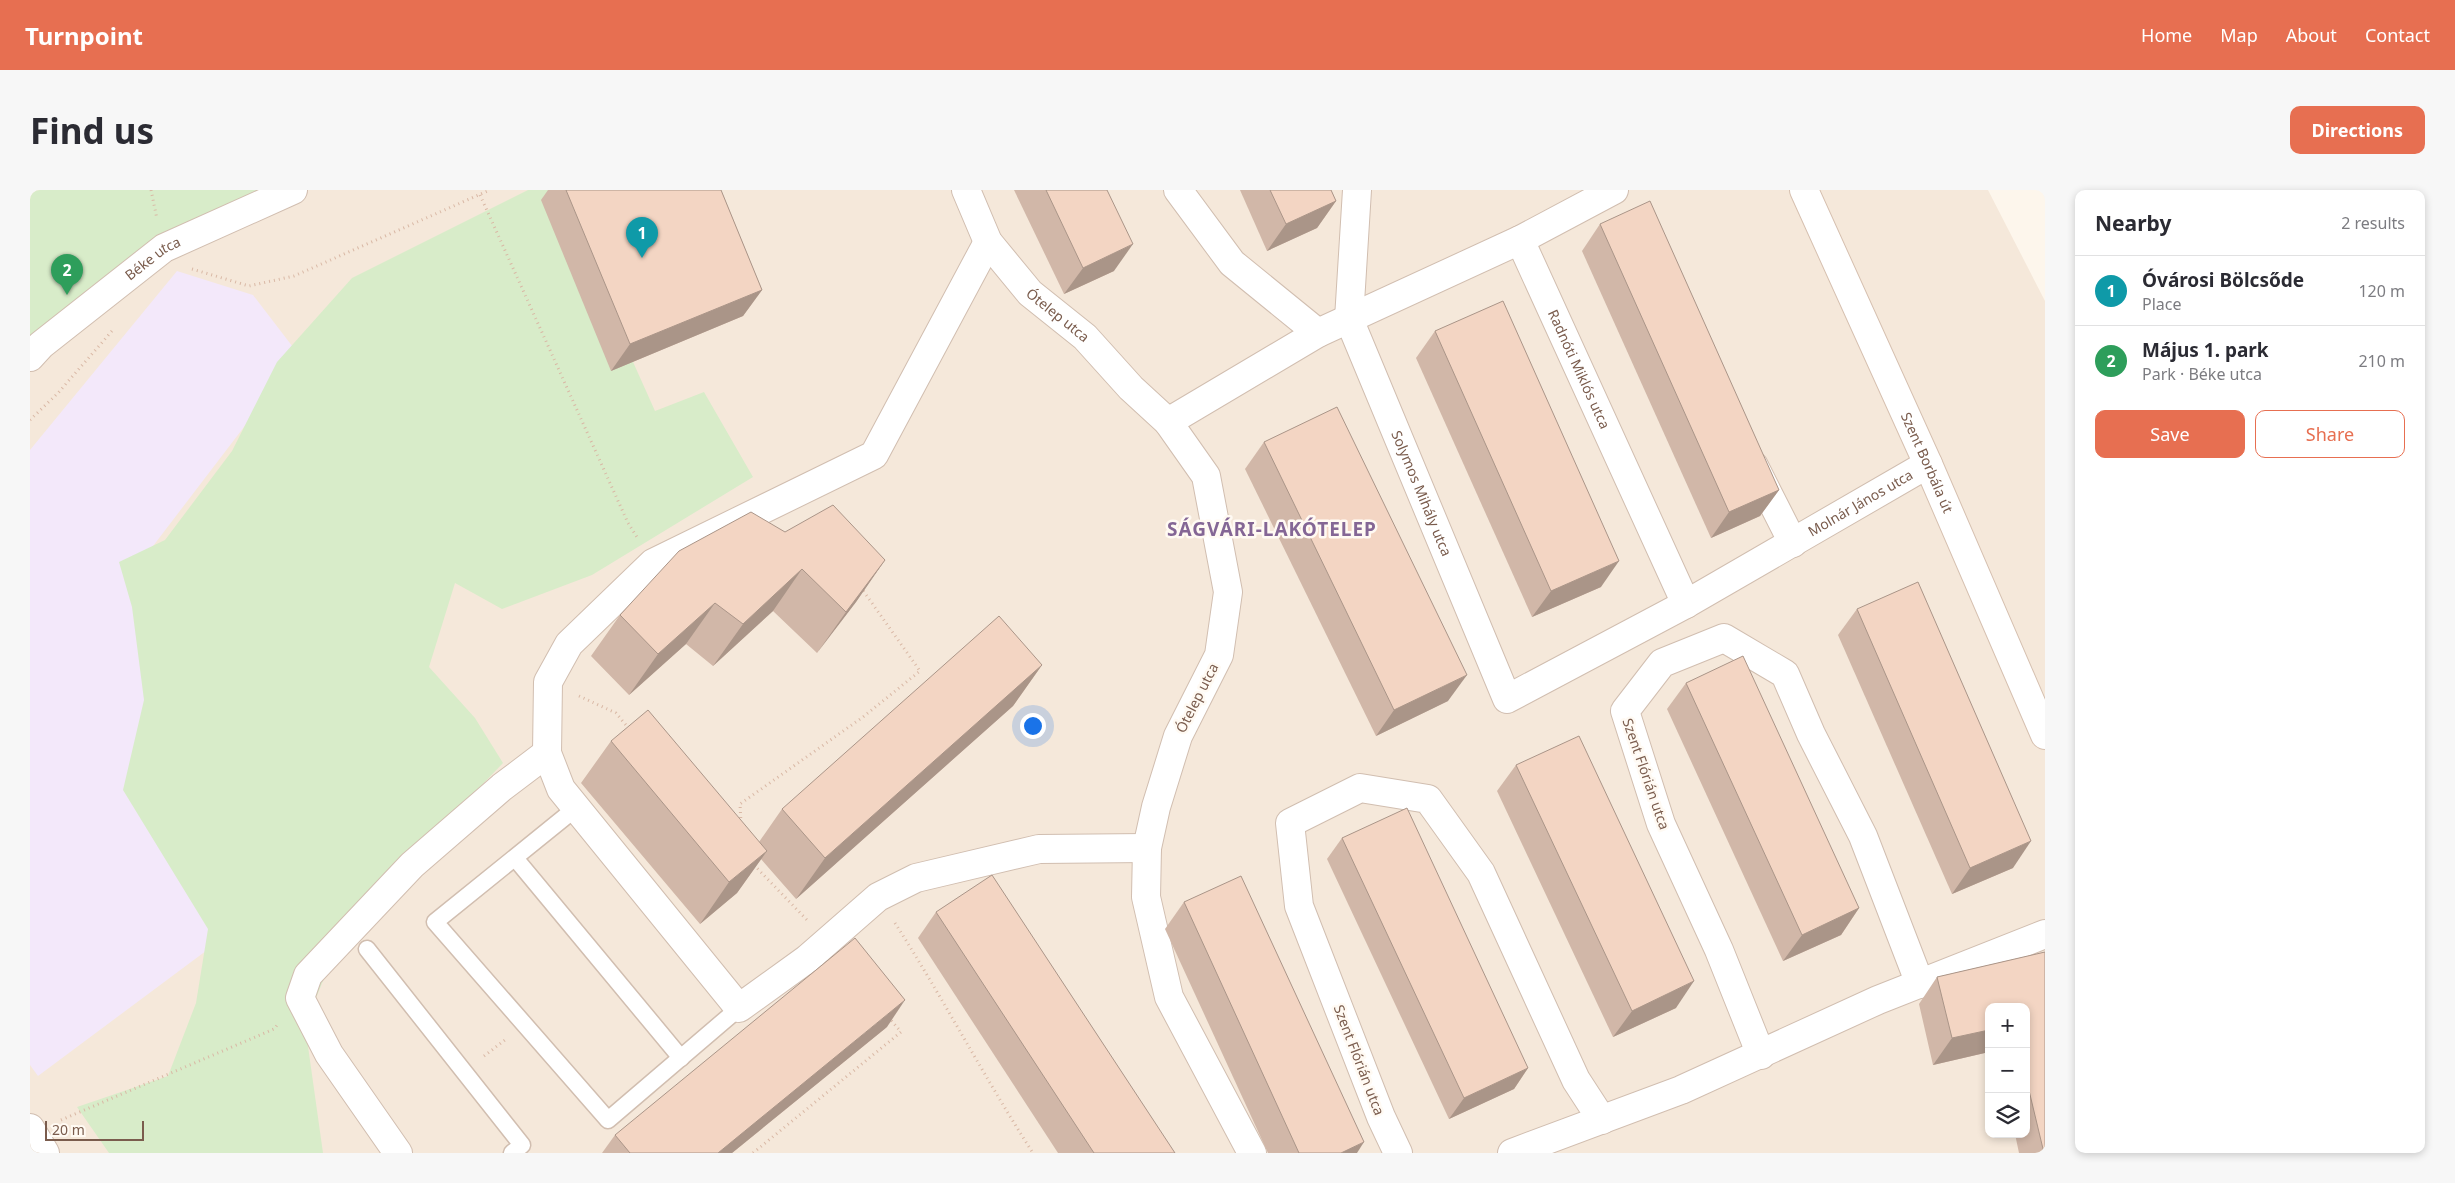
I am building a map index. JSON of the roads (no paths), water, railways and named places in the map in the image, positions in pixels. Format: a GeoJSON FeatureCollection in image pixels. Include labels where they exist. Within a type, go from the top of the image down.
{"type":"FeatureCollection","features":[{"type":"Feature","properties":{"kind":"street","name":"Béke utca"},"geometry":{"type":"LineString","coordinates":[[30,357],[41,345],[164,248],[293,190]]}},
{"type":"Feature","properties":{"kind":"street","name":"Ótelep utca"},"geometry":{"type":"LineString","coordinates":[[966,190],[988,242],[1030,293],[1086,337],[1131,388],[1168,422],[1206,476],[1228,592],[1218,655],[1178,736],[1147,848],[1146,897],[1169,997],[1252,1153]]}},
{"type":"Feature","properties":{"kind":"street"},"geometry":{"type":"LineString","coordinates":[[1178,190],[1232,263],[1318,333]]}},
{"type":"Feature","properties":{"kind":"street"},"geometry":{"type":"LineString","coordinates":[[1349,319],[1357,190]]}},
{"type":"Feature","properties":{"kind":"street","name":"Szent Borbála út"},"geometry":{"type":"LineString","coordinates":[[1804,190],[1928,464],[2045,736]]}},
{"type":"Feature","properties":{"kind":"street"},"geometry":{"type":"LineString","coordinates":[[1168,422],[1318,333],[1618,196]]}},
{"type":"Feature","properties":{"kind":"street","name":"Radnóti Miklós utca"},"geometry":{"type":"LineString","coordinates":[[1520,240],[1686,604]]}},
{"type":"Feature","properties":{"kind":"street"},"geometry":{"type":"LineString","coordinates":[[988,242],[874,455],[653,563],[569,644],[548,682],[547,753],[561,789],[739,1008],[806,958],[878,897],[916,878],[1039,849],[1147,848]]}},
{"type":"Feature","properties":{"kind":"street","name":"Solymos Mihály utca"},"geometry":{"type":"LineString","coordinates":[[1349,319],[1507,699],[1686,604]]}},
{"type":"Feature","properties":{"kind":"street","name":"Molnár János utca"},"geometry":{"type":"LineString","coordinates":[[1744,446],[1793,543]]}},
{"type":"Feature","properties":{"kind":"street","name":"Molnár János utca"},"geometry":{"type":"LineString","coordinates":[[1686,604],[1928,464]]}},
{"type":"Feature","properties":{"kind":"street","name":"Szent Flórián utca"},"geometry":{"type":"LineString","coordinates":[[1760,1055],[1719,950],[1661,824],[1625,712],[1662,663],[1724,638],[1785,674],[1810,734],[1863,836],[1920,984]]}},
{"type":"Feature","properties":{"kind":"street"},"geometry":{"type":"LineString","coordinates":[[398,1153],[329,1054],[300,998],[308,974],[412,865],[502,787],[547,753]]}},
{"type":"Feature","properties":{"kind":"street","name":"Szent Flórián utca"},"geometry":{"type":"LineString","coordinates":[[1398,1153],[1381,1117],[1299,906],[1290,824],[1360,788],[1428,799],[1481,874],[1576,1080],[1602,1120]]}},
{"type":"Feature","properties":{"kind":"street"},"geometry":{"type":"LineString","coordinates":[[1512,1153],[1681,1090],[1878,1000],[2045,934]]}},
{"type":"Feature","properties":{"kind":"street"},"geometry":{"type":"LineString","coordinates":[[30,1128],[45,1153]]}},
{"type":"Feature","properties":{"kind":"lane"},"geometry":{"type":"LineString","coordinates":[[576,808],[435,922],[608,1120],[739,1008]]}},
{"type":"Feature","properties":{"kind":"lane"},"geometry":{"type":"LineString","coordinates":[[515,858],[681,1058]]}},
{"type":"Feature","properties":{"kind":"lane"},"geometry":{"type":"LineString","coordinates":[[367,949],[522,1145],[512,1153]]}},
{"type":"Feature","properties":{"kind":"place","name":"Óvárosi Bölcsőde"},"geometry":{"type":"Point","coordinates":[642,258]}},
{"type":"Feature","properties":{"kind":"place","name":"Május 1. park"},"geometry":{"type":"Point","coordinates":[67,295]}},
{"type":"Feature","properties":{"kind":"district","name":"SÁGVÁRI-LAKÓTELEP"},"geometry":{"type":"Point","coordinates":[1272,529]}}]}
